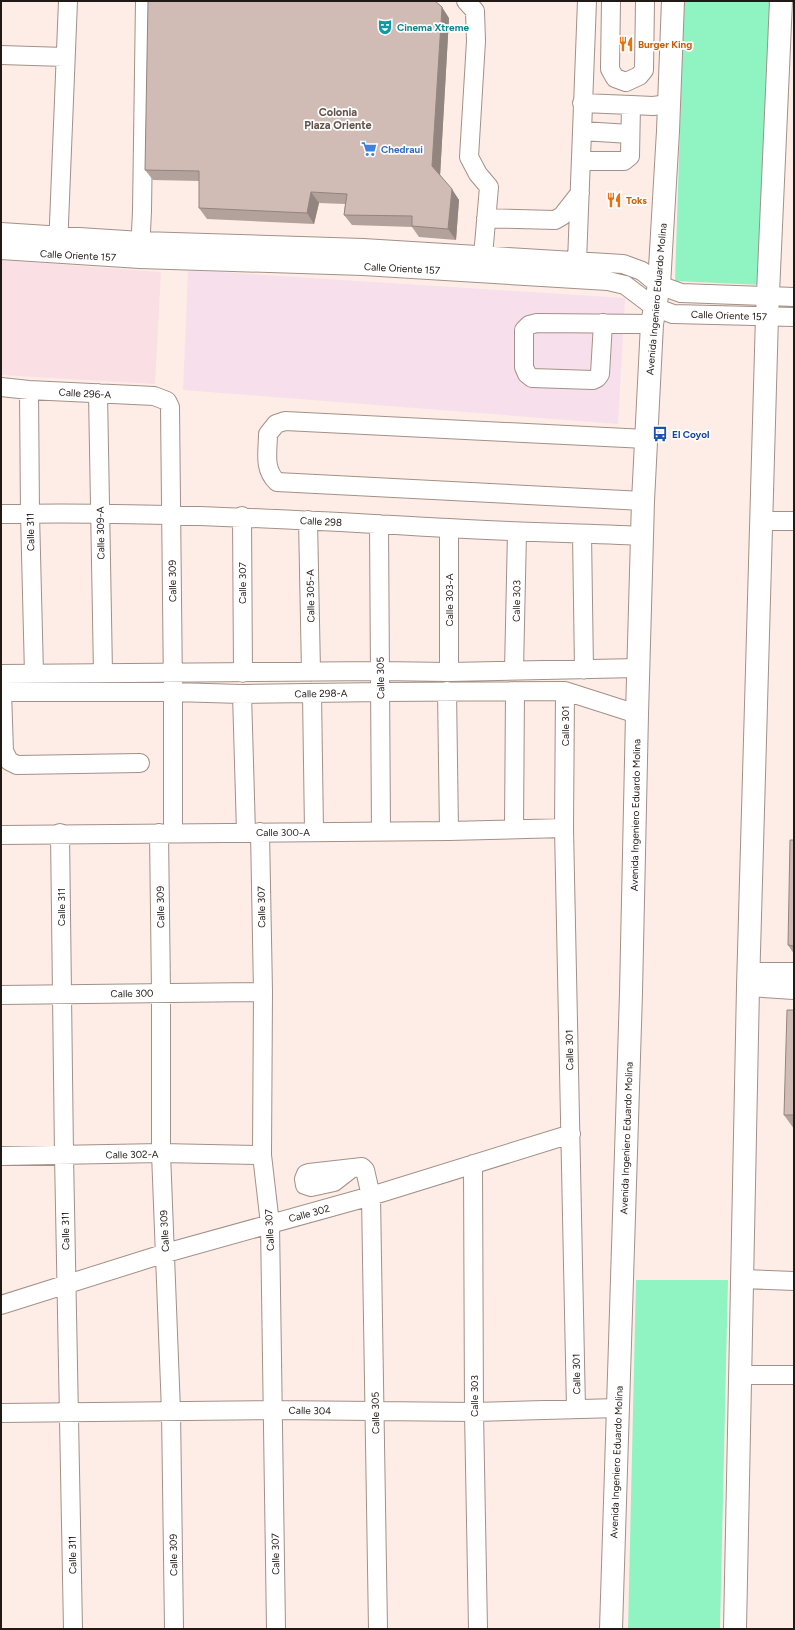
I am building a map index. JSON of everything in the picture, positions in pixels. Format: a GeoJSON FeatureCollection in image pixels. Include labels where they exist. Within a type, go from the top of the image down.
{"type":"FeatureCollection","features":[{"type":"Feature","properties":{"kind":"main road","name":"Avenida Ingeniero Eduardo Molina"},"geometry":{"type":"LineString","coordinates":[[611,1629],[631,1001],[643,501],[653,315],[658,285],[669,104],[673,1]]}},
{"type":"Feature","properties":{"kind":"main road"},"geometry":{"type":"LineString","coordinates":[[735,1629],[748,980],[768,306],[787,34],[781,1]]}},
{"type":"Feature","properties":{"kind":"street"},"geometry":{"type":"LineString","coordinates":[[57,254],[59,236],[68,1]]}},
{"type":"Feature","properties":{"kind":"street"},"geometry":{"type":"LineString","coordinates":[[140,259],[145,1]]}},
{"type":"Feature","properties":{"kind":"street"},"geometry":{"type":"LineString","coordinates":[[466,1],[475,11],[476,41],[469,157],[478,174],[489,187],[483,256]]}},
{"type":"Feature","properties":{"kind":"street"},"geometry":{"type":"LineString","coordinates":[[577,262],[587,1]]}},
{"type":"Feature","properties":{"kind":"street"},"geometry":{"type":"LineString","coordinates":[[611,1],[610,69],[615,78],[626,82],[639,76],[644,70],[645,1]]}},
{"type":"Feature","properties":{"kind":"street"},"geometry":{"type":"LineString","coordinates":[[1,56],[65,57]]}},
{"type":"Feature","properties":{"kind":"street"},"geometry":{"type":"LineString","coordinates":[[582,103],[653,106],[669,104]]}},
{"type":"Feature","properties":{"kind":"street"},"geometry":{"type":"LineString","coordinates":[[581,161],[624,161],[630,156],[631,105]]}},
{"type":"Feature","properties":{"kind":"street"},"geometry":{"type":"LineString","coordinates":[[582,131],[630,134]]}},
{"type":"Feature","properties":{"kind":"street"},"geometry":{"type":"LineString","coordinates":[[486,218],[555,220],[562,216],[580,193]]}},
{"type":"Feature","properties":{"kind":"street","name":"Calle Oriente 157"},"geometry":{"type":"LineString","coordinates":[[1,232],[363,257],[608,280],[625,285],[653,315],[768,306],[794,297]]}},
{"type":"Feature","properties":{"kind":"street","name":"Calle Oriente 157"},"geometry":{"type":"LineString","coordinates":[[1,250],[140,259],[483,256],[623,264],[642,271],[658,285],[681,293],[768,306],[794,317]]}},
{"type":"Feature","properties":{"kind":"street"},"geometry":{"type":"LineString","coordinates":[[603,323],[600,374],[598,378],[593,380],[532,378],[527,374],[524,367],[524,330],[529,325],[537,323],[603,323],[653,315]]}},
{"type":"Feature","properties":{"kind":"street","name":"Calle 296-A"},"geometry":{"type":"LineString","coordinates":[[1,388],[154,396],[167,401]]}},
{"type":"Feature","properties":{"kind":"street","name":"Calle 311"},"geometry":{"type":"LineString","coordinates":[[29,390],[34,674]]}},
{"type":"Feature","properties":{"kind":"street","name":"Calle 309-A"},"geometry":{"type":"LineString","coordinates":[[98,393],[102,673]]}},
{"type":"Feature","properties":{"kind":"street","name":"Calle 309"},"geometry":{"type":"LineString","coordinates":[[167,401],[170,413],[173,692],[166,833],[162,992],[161,1153],[171,1411],[174,1629]]}},
{"type":"Feature","properties":{"kind":"street"},"geometry":{"type":"LineString","coordinates":[[643,501],[278,482],[271,476],[267,468],[268,434],[276,424],[285,421],[646,439]]}},
{"type":"Feature","properties":{"kind":"street","name":"Calle 298"},"geometry":{"type":"LineString","coordinates":[[1,514],[242,516],[517,532],[642,536]]}},
{"type":"Feature","properties":{"kind":"street","name":"Calle 307"},"geometry":{"type":"LineString","coordinates":[[242,516],[243,673]]}},
{"type":"Feature","properties":{"kind":"street","name":"Calle 305-A"},"geometry":{"type":"LineString","coordinates":[[308,520],[311,672]]}},
{"type":"Feature","properties":{"kind":"street"},"geometry":{"type":"LineString","coordinates":[[762,521],[794,521]]}},
{"type":"Feature","properties":{"kind":"street","name":"Calle 305"},"geometry":{"type":"LineString","coordinates":[[379,524],[381,832]]}},
{"type":"Feature","properties":{"kind":"street","name":"Calle 303-A"},"geometry":{"type":"LineString","coordinates":[[449,528],[449,672]]}},
{"type":"Feature","properties":{"kind":"street","name":"Calle 303"},"geometry":{"type":"LineString","coordinates":[[514,670],[517,532]]}},
{"type":"Feature","properties":{"kind":"street"},"geometry":{"type":"LineString","coordinates":[[582,534],[584,670]]}},
{"type":"Feature","properties":{"kind":"street"},"geometry":{"type":"LineString","coordinates":[[1,674],[380,671],[449,672],[638,668]]}},
{"type":"Feature","properties":{"kind":"street"},"geometry":{"type":"LineString","coordinates":[[447,691],[449,831]]}},
{"type":"Feature","properties":{"kind":"street"},"geometry":{"type":"LineString","coordinates":[[514,829],[515,691]]}},
{"type":"Feature","properties":{"kind":"street","name":"Calle 298-A"},"geometry":{"type":"LineString","coordinates":[[2,692],[173,692],[242,694],[565,691],[637,714]]}},
{"type":"Feature","properties":{"kind":"street","name":"Calle 301"},"geometry":{"type":"LineString","coordinates":[[565,691],[564,828],[576,1409]]}},
{"type":"Feature","properties":{"kind":"street"},"geometry":{"type":"LineString","coordinates":[[2,692],[4,751],[9,761],[16,766],[140,762]]}},
{"type":"Feature","properties":{"kind":"street"},"geometry":{"type":"LineString","coordinates":[[312,693],[314,831]]}},
{"type":"Feature","properties":{"kind":"street","name":"Calle 307"},"geometry":{"type":"LineString","coordinates":[[242,694],[253,832],[263,992],[262,1155],[270,1224],[276,1629]]}},
{"type":"Feature","properties":{"kind":"street","name":"Calle 300-A"},"geometry":{"type":"LineString","coordinates":[[1,834],[314,831],[381,832],[564,828]]}},
{"type":"Feature","properties":{"kind":"street","name":"Calle 311"},"geometry":{"type":"LineString","coordinates":[[60,833],[61,994],[73,1629]]}},
{"type":"Feature","properties":{"kind":"street"},"geometry":{"type":"LineString","coordinates":[[748,980],[794,972]]}},
{"type":"Feature","properties":{"kind":"street"},"geometry":{"type":"LineString","coordinates":[[748,980],[794,990]]}},
{"type":"Feature","properties":{"kind":"street","name":"Calle 300"},"geometry":{"type":"LineString","coordinates":[[1,995],[263,992]]}},
{"type":"Feature","properties":{"kind":"street","name":"Calle 302"},"geometry":{"type":"LineString","coordinates":[[1,1305],[166,1253],[371,1196],[571,1134]]}},
{"type":"Feature","properties":{"kind":"street","name":"Calle 302-A"},"geometry":{"type":"LineString","coordinates":[[1,1156],[161,1153],[262,1155]]}},
{"type":"Feature","properties":{"kind":"street","name":"Calle 303"},"geometry":{"type":"LineString","coordinates":[[473,1164],[474,1412],[478,1629]]}},
{"type":"Feature","properties":{"kind":"street","name":"Calle 305"},"geometry":{"type":"LineString","coordinates":[[352,1168],[362,1166],[364,1168],[371,1196],[378,1629]]}},
{"type":"Feature","properties":{"kind":"street"},"geometry":{"type":"LineString","coordinates":[[742,1279],[794,1281]]}},
{"type":"Feature","properties":{"kind":"street"},"geometry":{"type":"LineString","coordinates":[[740,1375],[794,1375]]}},
{"type":"Feature","properties":{"kind":"street","name":"Calle 304"},"geometry":{"type":"LineString","coordinates":[[1,1413],[273,1410],[474,1412],[618,1408]]}},
{"type":"Feature","properties":{"kind":"shaded area"},"geometry":{"type":"Polygon","coordinates":[[[1,260],[161,272],[155,384],[1,375],[1,260]]]}},
{"type":"Feature","properties":{"kind":"shaded area"},"geometry":{"type":"Polygon","coordinates":[[[188,270],[625,298],[618,424],[183,390],[188,270]]]}},
{"type":"Feature","properties":{"kind":"green space"},"geometry":{"type":"Polygon","coordinates":[[[684,1],[774,1],[761,285],[675,281],[684,1]]]}},
{"type":"Feature","properties":{"kind":"green space"},"geometry":{"type":"Polygon","coordinates":[[[636,1280],[728,1280],[720,1629],[628,1629],[636,1280]]]}},
{"type":"Feature","properties":{"kind":"building"},"geometry":{"type":"Polygon","coordinates":[[[148,1],[435,1],[442,7],[432,166],[452,189],[448,229],[412,226],[412,216],[344,215],[347,194],[311,192],[307,213],[199,208],[199,171],[145,170],[148,1]]]}},
{"type":"Feature","properties":{"kind":"building"},"geometry":{"type":"Polygon","coordinates":[[[790,840],[794,840],[794,946],[788,945],[790,840]]]}},
{"type":"Feature","properties":{"kind":"building"},"geometry":{"type":"Polygon","coordinates":[[[787,1010],[794,1010],[794,1115],[784,1115],[787,1010]]]}},
{"type":"Feature","properties":{"kind":"place","name":"Cinema Xtreme"},"geometry":{"type":"Point","coordinates":[385,27]}},
{"type":"Feature","properties":{"kind":"place","name":"Burger King"},"geometry":{"type":"Point","coordinates":[626,44]}},
{"type":"Feature","properties":{"kind":"place","name":"Chedraui"},"geometry":{"type":"Point","coordinates":[369,149]}},
{"type":"Feature","properties":{"kind":"place","name":"Toks"},"geometry":{"type":"Point","coordinates":[614,200]}},
{"type":"Feature","properties":{"kind":"place","name":"El Coyol"},"geometry":{"type":"Point","coordinates":[660,434]}},
{"type":"Feature","properties":{"kind":"district","name":"Colonia Plaza Oriente"},"geometry":{"type":"Point","coordinates":[338,118]}}]}
